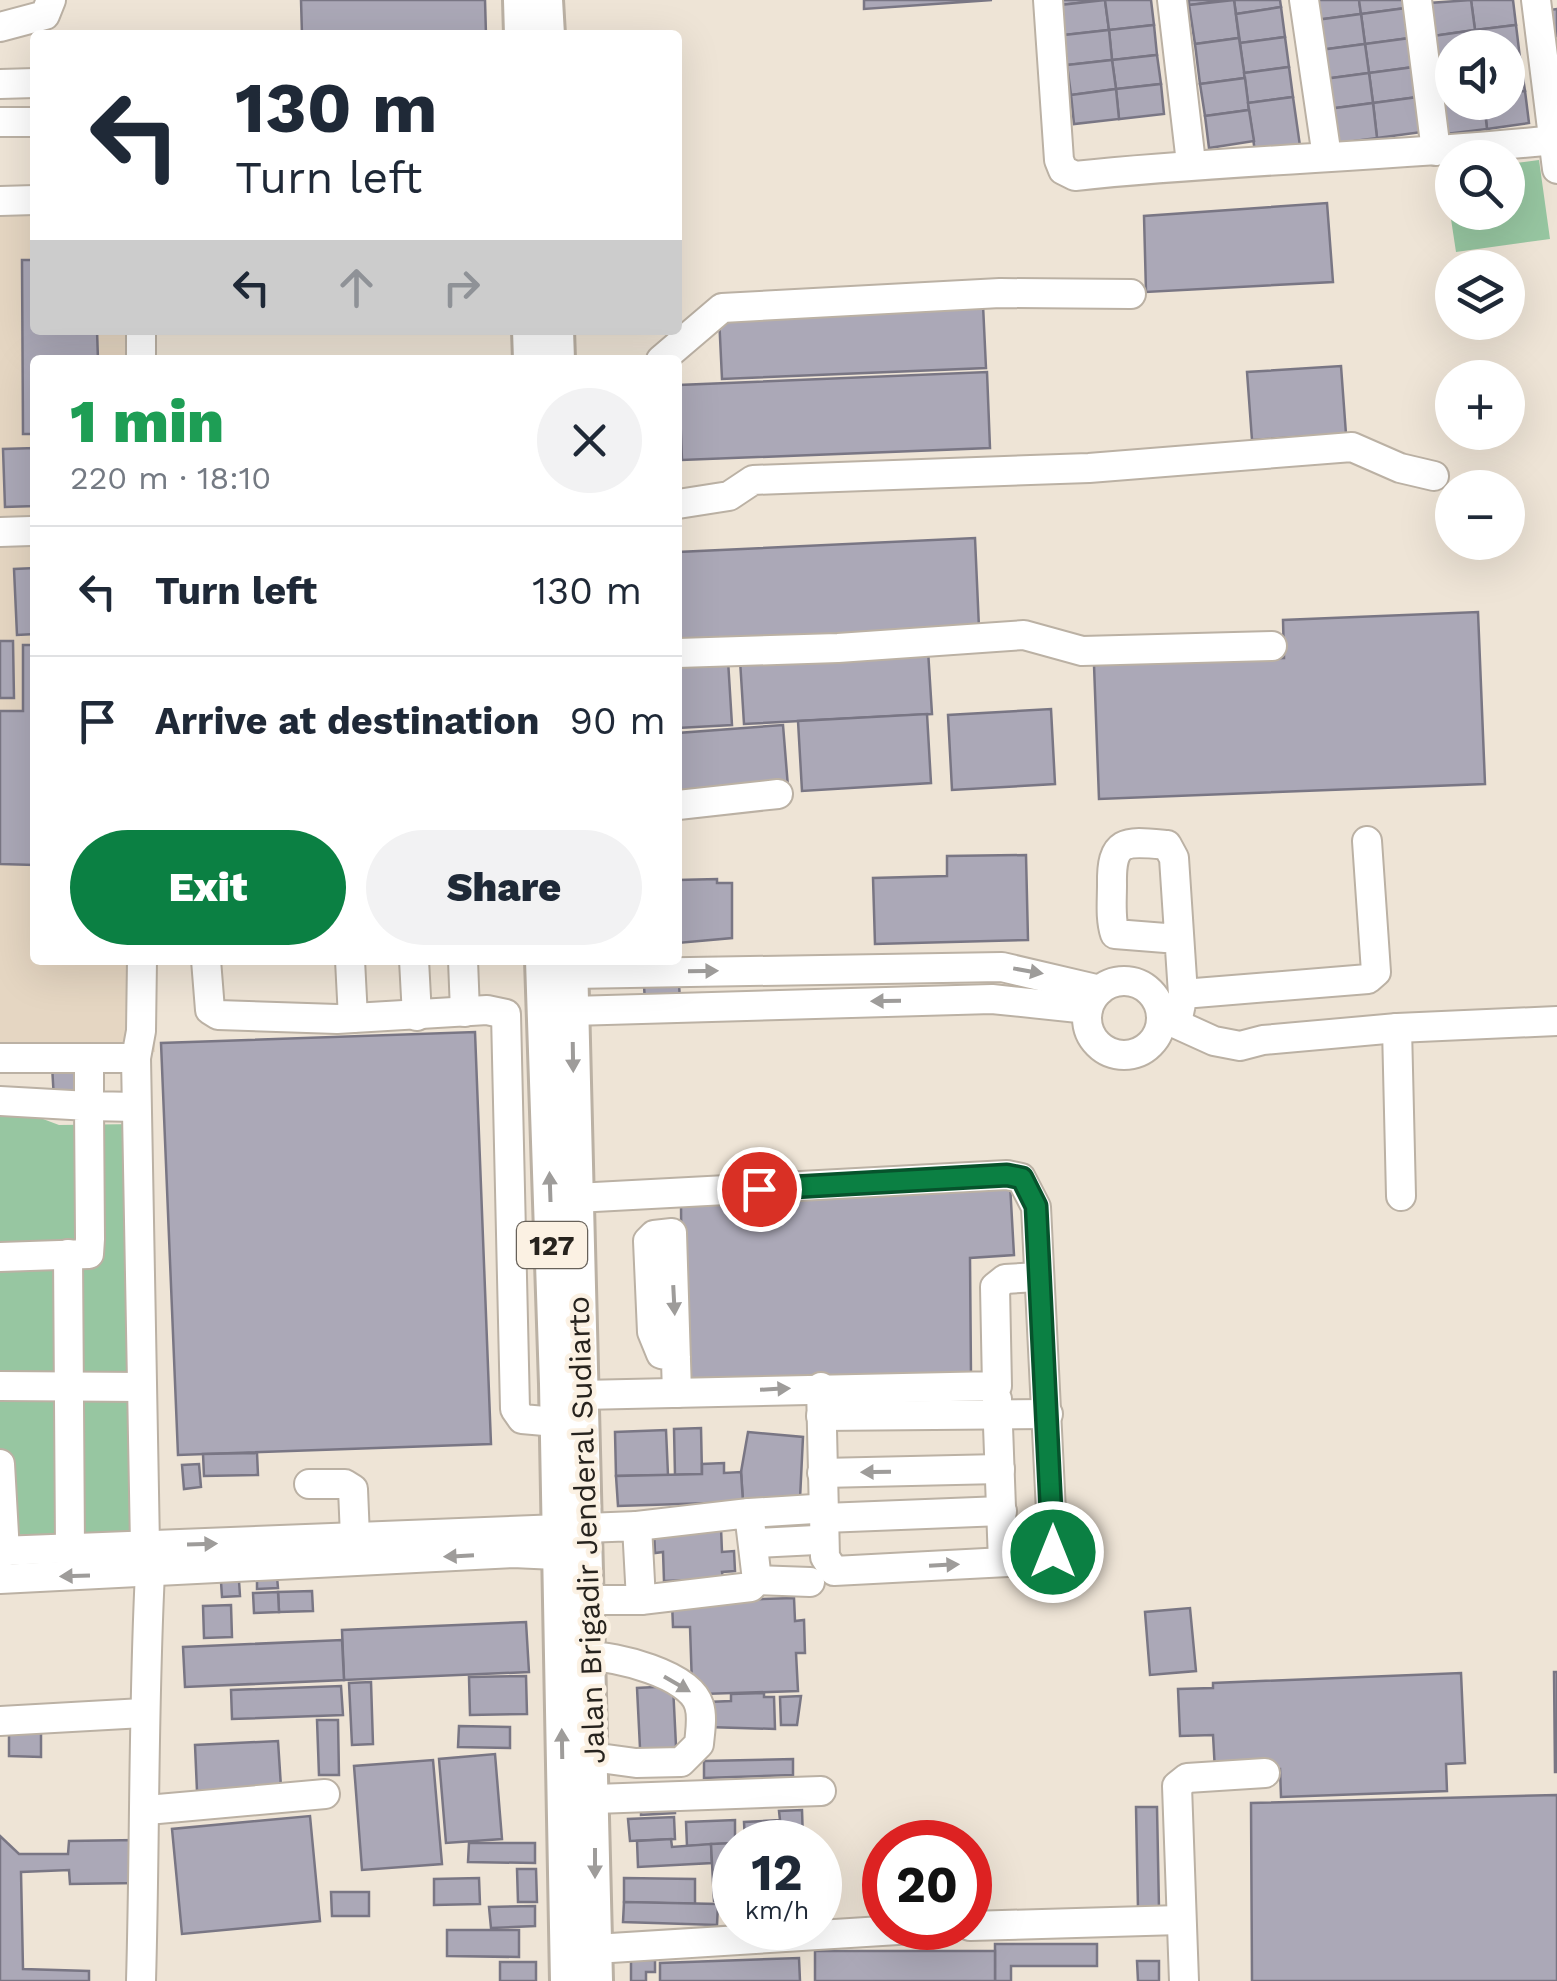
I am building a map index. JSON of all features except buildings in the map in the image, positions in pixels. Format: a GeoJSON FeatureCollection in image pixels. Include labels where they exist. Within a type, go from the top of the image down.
{"type":"FeatureCollection","features":[{"type":"Feature","properties":{"kind":"main road"},"geometry":{"type":"LineString","coordinates":[[520,0],[522,30]]}},
{"type":"Feature","properties":{"kind":"main road"},"geometry":{"type":"LineString","coordinates":[[546,0],[548,30]]}},
{"type":"Feature","properties":{"kind":"main road","name":"Jalan Brigadir Jenderal Sudiarto"},"geometry":{"type":"LineString","coordinates":[[561,965],[572,1011],[581,1396],[570,1543],[567,1981]]}},
{"type":"Feature","properties":{"kind":"main road","name":"Jalan Brigadir Jenderal Sudiarto"},"geometry":{"type":"LineString","coordinates":[[561,965],[556,1422],[570,1543],[586,1600],[595,1799],[596,1965]]}},
{"type":"Feature","properties":{"kind":"street"},"geometry":{"type":"LineString","coordinates":[[0,27],[45,16],[50,0]]}},
{"type":"Feature","properties":{"kind":"street"},"geometry":{"type":"LineString","coordinates":[[1048,0],[1060,160],[1063,170],[1074,176],[1192,163],[1435,151]]}},
{"type":"Feature","properties":{"kind":"street"},"geometry":{"type":"LineString","coordinates":[[1172,0],[1192,163]]}},
{"type":"Feature","properties":{"kind":"street"},"geometry":{"type":"LineString","coordinates":[[1304,0],[1327,156]]}},
{"type":"Feature","properties":{"kind":"street"},"geometry":{"type":"LineString","coordinates":[[1417,0],[1435,143]]}},
{"type":"Feature","properties":{"kind":"street"},"geometry":{"type":"LineString","coordinates":[[1536,0],[1557,168]]}},
{"type":"Feature","properties":{"kind":"street"},"geometry":{"type":"LineString","coordinates":[[0,84],[30,83]]}},
{"type":"Feature","properties":{"kind":"street"},"geometry":{"type":"LineString","coordinates":[[0,122],[30,122]]}},
{"type":"Feature","properties":{"kind":"street"},"geometry":{"type":"LineString","coordinates":[[1525,143],[1554,140]]}},
{"type":"Feature","properties":{"kind":"street"},"geometry":{"type":"LineString","coordinates":[[0,202],[30,200]]}},
{"type":"Feature","properties":{"kind":"street"},"geometry":{"type":"LineString","coordinates":[[667,355],[722,308],[1000,294],[1131,294]]}},
{"type":"Feature","properties":{"kind":"street"},"geometry":{"type":"LineString","coordinates":[[682,503],[729,496],[753,480],[1089,468],[1352,446],[1400,468],[1434,476]]}},
{"type":"Feature","properties":{"kind":"street"},"geometry":{"type":"LineString","coordinates":[[0,532],[30,531]]}},
{"type":"Feature","properties":{"kind":"street"},"geometry":{"type":"LineString","coordinates":[[682,653],[838,648],[1024,635],[1082,650],[1272,646]]}},
{"type":"Feature","properties":{"kind":"street"},"geometry":{"type":"LineString","coordinates":[[682,805],[778,794]]}},
{"type":"Feature","properties":{"kind":"street"},"geometry":{"type":"LineString","coordinates":[[1183,994],[1368,980],[1376,972],[1367,841]]}},
{"type":"Feature","properties":{"kind":"street"},"geometry":{"type":"LineString","coordinates":[[1094,999],[1093,1038],[1116,1054],[1144,1049],[1169,1020],[1183,994],[1178,939]]}},
{"type":"Feature","properties":{"kind":"street"},"geometry":{"type":"LineString","coordinates":[[141,1981],[148,1810],[143,1713],[147,1559],[136,1107],[142,965]]}},
{"type":"Feature","properties":{"kind":"street"},"geometry":{"type":"LineString","coordinates":[[206,965],[210,1010],[218,1015],[353,1018],[465,1012],[506,1014],[516,1409],[522,1419],[556,1422]]}},
{"type":"Feature","properties":{"kind":"street"},"geometry":{"type":"LineString","coordinates":[[350,965],[353,1018]]}},
{"type":"Feature","properties":{"kind":"street"},"geometry":{"type":"LineString","coordinates":[[414,965],[417,1016]]}},
{"type":"Feature","properties":{"kind":"street"},"geometry":{"type":"LineString","coordinates":[[462,965],[465,1012]]}},
{"type":"Feature","properties":{"kind":"street"},"geometry":{"type":"LineString","coordinates":[[561,965],[1002,967],[1094,999]]}},
{"type":"Feature","properties":{"kind":"street"},"geometry":{"type":"LineString","coordinates":[[572,1011],[1094,999],[1118,981],[1138,984],[1154,996],[1169,1020],[1214,1041],[1240,1046],[1263,1040],[1396,1028],[1557,1020]]}},
{"type":"Feature","properties":{"kind":"street"},"geometry":{"type":"LineString","coordinates":[[1396,1028],[1401,1196]]}},
{"type":"Feature","properties":{"kind":"street"},"geometry":{"type":"LineString","coordinates":[[0,1058],[136,1058]]}},
{"type":"Feature","properties":{"kind":"street"},"geometry":{"type":"LineString","coordinates":[[70,1549],[70,1386],[89,1058]]}},
{"type":"Feature","properties":{"kind":"street"},"geometry":{"type":"LineString","coordinates":[[0,1101],[136,1107]]}},
{"type":"Feature","properties":{"kind":"street"},"geometry":{"type":"LineString","coordinates":[[576,1198],[1007,1175],[1022,1178],[1036,1206],[1053,1552],[1044,1560],[834,1571],[824,1557],[818,1522],[821,1387]]}},
{"type":"Feature","properties":{"kind":"street"},"geometry":{"type":"LineString","coordinates":[[670,1195],[672,1234],[654,1235],[648,1241],[652,1332],[661,1354],[676,1357],[677,1393]]}},
{"type":"Feature","properties":{"kind":"street"},"geometry":{"type":"LineString","coordinates":[[0,1257],[138,1256]]}},
{"type":"Feature","properties":{"kind":"street"},"geometry":{"type":"LineString","coordinates":[[1003,1562],[996,1287],[1004,1280],[1038,1277]]}},
{"type":"Feature","properties":{"kind":"street"},"geometry":{"type":"LineString","coordinates":[[0,1386],[142,1387]]}},
{"type":"Feature","properties":{"kind":"street"},"geometry":{"type":"LineString","coordinates":[[581,1396],[821,1387],[997,1400],[1048,1414]]}},
{"type":"Feature","properties":{"kind":"street"},"geometry":{"type":"LineString","coordinates":[[821,1416],[997,1400]]}},
{"type":"Feature","properties":{"kind":"street"},"geometry":{"type":"LineString","coordinates":[[0,1464],[2,1560]]}},
{"type":"Feature","properties":{"kind":"street"},"geometry":{"type":"LineString","coordinates":[[822,1473],[1000,1470]]}},
{"type":"Feature","properties":{"kind":"street"},"geometry":{"type":"LineString","coordinates":[[309,1484],[344,1484],[353,1489],[355,1537]]}},
{"type":"Feature","properties":{"kind":"street"},"geometry":{"type":"LineString","coordinates":[[2,1560],[513,1554],[637,1526],[748,1513],[818,1522],[1002,1511]]}},
{"type":"Feature","properties":{"kind":"street"},"geometry":{"type":"LineString","coordinates":[[748,1513],[756,1543],[757,1580]]}},
{"type":"Feature","properties":{"kind":"street"},"geometry":{"type":"LineString","coordinates":[[756,1543],[818,1522]]}},
{"type":"Feature","properties":{"kind":"street"},"geometry":{"type":"LineString","coordinates":[[637,1526],[641,1600]]}},
{"type":"Feature","properties":{"kind":"street"},"geometry":{"type":"LineString","coordinates":[[2,1560],[70,1549],[147,1559],[355,1537],[570,1543]]}},
{"type":"Feature","properties":{"kind":"street"},"geometry":{"type":"LineString","coordinates":[[586,1600],[641,1600],[741,1590],[757,1580],[810,1582]]}},
{"type":"Feature","properties":{"kind":"street"},"geometry":{"type":"LineString","coordinates":[[587,1656],[615,1656],[658,1672],[692,1692],[701,1710],[698,1744],[681,1762],[636,1764],[592,1757]]}},
{"type":"Feature","properties":{"kind":"street"},"geometry":{"type":"LineString","coordinates":[[0,1721],[143,1713]]}},
{"type":"Feature","properties":{"kind":"street"},"geometry":{"type":"LineString","coordinates":[[1184,1981],[1177,1786],[1186,1778],[1265,1773]]}},
{"type":"Feature","properties":{"kind":"street"},"geometry":{"type":"LineString","coordinates":[[595,1799],[821,1792]]}},
{"type":"Feature","properties":{"kind":"street"},"geometry":{"type":"LineString","coordinates":[[148,1810],[324,1794]]}},
{"type":"Feature","properties":{"kind":"street"},"geometry":{"type":"LineString","coordinates":[[992,1925],[1180,1920]]}},
{"type":"Feature","properties":{"kind":"street"},"geometry":{"type":"LineString","coordinates":[[596,1965],[862,1936]]}},
{"type":"Feature","properties":{"kind":"shaded area"},"geometry":{"type":"Polygon","coordinates":[[[0,195],[30,195],[30,335],[140,335],[140,355],[30,355],[30,965],[153,965],[155,1052],[0,1055],[0,195]]]}},
{"type":"Feature","properties":{"kind":"green space"},"geometry":{"type":"Polygon","coordinates":[[[1539,160],[1550,239],[1456,250],[1453,230],[1525,230],[1525,162],[1539,160]]]}},
{"type":"Feature","properties":{"kind":"green space"},"geometry":{"type":"Polygon","coordinates":[[[0,1115],[35,1116],[59,1125],[140,1124],[151,1533],[0,1535],[0,1115]]]}},
{"type":"Feature","properties":{"kind":"route"},"geometry":{"type":"LineString","coordinates":[[759,1189],[1007,1175],[1022,1178],[1036,1206],[1056,1538],[1053,1552]]}}]}
